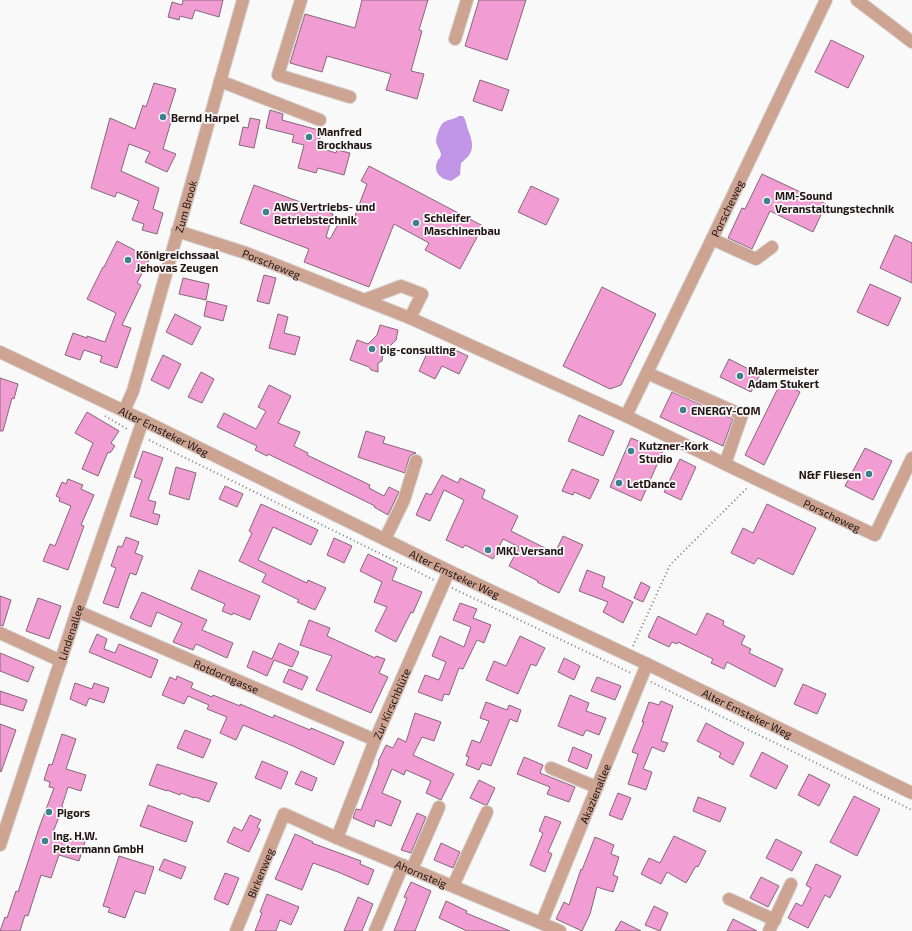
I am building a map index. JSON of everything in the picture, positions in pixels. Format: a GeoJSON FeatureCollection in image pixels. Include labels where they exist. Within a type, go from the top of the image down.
{"type":"FeatureCollection","features":[{"type":"Feature","properties":{"kind":"street","name":"Zum Brook"},"geometry":{"type":"LineString","coordinates":[[124,411],[133,391],[243,0]]}},
{"type":"Feature","properties":{"kind":"street"},"geometry":{"type":"LineString","coordinates":[[301,0],[278,75],[350,97]]}},
{"type":"Feature","properties":{"kind":"street"},"geometry":{"type":"LineString","coordinates":[[455,39],[467,0]]}},
{"type":"Feature","properties":{"kind":"street","name":"Porscheweg"},"geometry":{"type":"LineString","coordinates":[[626,416],[712,240],[826,0]]}},
{"type":"Feature","properties":{"kind":"street"},"geometry":{"type":"LineString","coordinates":[[857,0],[912,42]]}},
{"type":"Feature","properties":{"kind":"street"},"geometry":{"type":"LineString","coordinates":[[220,81],[320,120]]}},
{"type":"Feature","properties":{"kind":"street","name":"Porscheweg"},"geometry":{"type":"LineString","coordinates":[[177,231],[246,254],[410,318],[626,416],[875,535],[912,458]]}},
{"type":"Feature","properties":{"kind":"street"},"geometry":{"type":"LineString","coordinates":[[712,240],[756,259],[772,247]]}},
{"type":"Feature","properties":{"kind":"street"},"geometry":{"type":"LineString","coordinates":[[364,300],[401,286],[422,294],[410,318]]}},
{"type":"Feature","properties":{"kind":"street","name":"Alter Emsteker Weg"},"geometry":{"type":"LineString","coordinates":[[0,352],[143,420],[449,571],[647,664],[912,793]]}},
{"type":"Feature","properties":{"kind":"street"},"geometry":{"type":"LineString","coordinates":[[647,373],[742,415],[725,464]]}},
{"type":"Feature","properties":{"kind":"street","name":"Lindenallee"},"geometry":{"type":"LineString","coordinates":[[0,845],[77,612],[143,420]]}},
{"type":"Feature","properties":{"kind":"street"},"geometry":{"type":"LineString","coordinates":[[385,539],[404,500],[416,461]]}},
{"type":"Feature","properties":{"kind":"street","name":"Zur Kirschblüte"},"geometry":{"type":"LineString","coordinates":[[336,838],[375,740],[449,571]]}},
{"type":"Feature","properties":{"kind":"street","name":"Rotdorngasse"},"geometry":{"type":"LineString","coordinates":[[77,612],[375,740]]}},
{"type":"Feature","properties":{"kind":"street"},"geometry":{"type":"LineString","coordinates":[[0,633],[61,661]]}},
{"type":"Feature","properties":{"kind":"street","name":"Akazienallee"},"geometry":{"type":"LineString","coordinates":[[543,926],[596,787],[647,664]]}},
{"type":"Feature","properties":{"kind":"street"},"geometry":{"type":"LineString","coordinates":[[551,768],[596,787]]}},
{"type":"Feature","properties":{"kind":"street"},"geometry":{"type":"LineString","coordinates":[[375,931],[439,807]]}},
{"type":"Feature","properties":{"kind":"street"},"geometry":{"type":"LineString","coordinates":[[453,886],[487,812]]}},
{"type":"Feature","properties":{"kind":"street","name":"Ahornsteig"},"geometry":{"type":"LineString","coordinates":[[284,814],[336,838],[453,886],[543,926],[560,931]]}},
{"type":"Feature","properties":{"kind":"street","name":"Birkenweg"},"geometry":{"type":"LineString","coordinates":[[236,931],[284,814]]}},
{"type":"Feature","properties":{"kind":"street"},"geometry":{"type":"LineString","coordinates":[[769,931],[791,884]]}},
{"type":"Feature","properties":{"kind":"street"},"geometry":{"type":"LineString","coordinates":[[729,899],[775,920]]}},
{"type":"Feature","properties":{"kind":"path"},"geometry":{"type":"LineString","coordinates":[[628,655],[670,565],[756,479]]}},
{"type":"Feature","properties":{"kind":"path"},"geometry":{"type":"LineString","coordinates":[[826,768],[912,810]]}},
{"type":"Feature","properties":{"kind":"shaded area"},"geometry":{"type":"Polygon","coordinates":[[[459,116],[463,116],[465,120],[472,141],[472,149],[461,163],[460,175],[451,181],[444,179],[437,173],[436,166],[441,154],[436,144],[436,140],[442,124],[459,116]]]}},
{"type":"Feature","properties":{"kind":"building"},"geometry":{"type":"Polygon","coordinates":[[[183,0],[223,0],[219,17],[195,10],[192,19],[180,16],[179,20],[168,17],[172,2],[182,5],[183,0]]]}},
{"type":"Feature","properties":{"kind":"building"},"geometry":{"type":"Polygon","coordinates":[[[362,0],[428,0],[419,30],[422,31],[411,71],[424,74],[417,99],[386,90],[391,74],[327,56],[322,72],[290,63],[305,14],[355,28],[362,0]]]}},
{"type":"Feature","properties":{"kind":"building"},"geometry":{"type":"Polygon","coordinates":[[[479,0],[526,0],[507,60],[465,46],[479,0]]]}},
{"type":"Feature","properties":{"kind":"building"},"geometry":{"type":"Polygon","coordinates":[[[831,40],[864,56],[848,88],[815,72],[831,40]]]}},
{"type":"Feature","properties":{"kind":"building"},"geometry":{"type":"Polygon","coordinates":[[[480,80],[509,90],[502,111],[473,101],[480,80]]]}},
{"type":"Feature","properties":{"kind":"building"},"geometry":{"type":"Polygon","coordinates":[[[154,83],[176,89],[168,114],[173,115],[163,149],[176,154],[167,172],[145,162],[150,152],[129,144],[121,171],[159,188],[153,209],[163,213],[157,234],[142,230],[144,224],[132,220],[139,201],[117,192],[115,197],[91,188],[110,118],[135,129],[143,105],[146,107],[154,83]]]}},
{"type":"Feature","properties":{"kind":"building"},"geometry":{"type":"Polygon","coordinates":[[[270,110],[283,114],[282,120],[322,131],[317,147],[336,153],[337,150],[350,153],[344,175],[318,168],[316,173],[298,168],[304,145],[292,142],[294,135],[266,128],[270,110]]]}},
{"type":"Feature","properties":{"kind":"building"},"geometry":{"type":"Polygon","coordinates":[[[250,118],[260,120],[254,148],[239,145],[243,127],[248,128],[250,118]]]}},
{"type":"Feature","properties":{"kind":"building"},"geometry":{"type":"Polygon","coordinates":[[[369,166],[483,226],[460,269],[425,250],[429,243],[394,224],[369,287],[304,262],[309,249],[240,223],[254,185],[333,214],[326,237],[330,239],[342,217],[353,221],[367,184],[361,181],[369,166]]]}},
{"type":"Feature","properties":{"kind":"building"},"geometry":{"type":"Polygon","coordinates":[[[762,174],[826,204],[813,232],[770,211],[752,249],[728,238],[742,208],[745,209],[762,174]]]}},
{"type":"Feature","properties":{"kind":"building"},"geometry":{"type":"Polygon","coordinates":[[[531,186],[559,199],[546,225],[518,212],[531,186]]]}},
{"type":"Feature","properties":{"kind":"building"},"geometry":{"type":"Polygon","coordinates":[[[895,235],[912,243],[912,283],[880,268],[895,235]]]}},
{"type":"Feature","properties":{"kind":"building"},"geometry":{"type":"Polygon","coordinates":[[[117,241],[150,258],[137,283],[141,285],[122,325],[131,328],[117,368],[100,362],[102,356],[84,350],[80,360],[65,355],[73,333],[105,342],[116,313],[87,299],[117,241]]]}},
{"type":"Feature","properties":{"kind":"building"},"geometry":{"type":"Polygon","coordinates":[[[264,275],[276,278],[269,304],[257,301],[264,275]]]}},
{"type":"Feature","properties":{"kind":"building"},"geometry":{"type":"Polygon","coordinates":[[[183,278],[209,284],[206,300],[179,294],[183,278]]]}},
{"type":"Feature","properties":{"kind":"building"},"geometry":{"type":"Polygon","coordinates":[[[870,284],[901,298],[888,326],[857,312],[870,284]]]}},
{"type":"Feature","properties":{"kind":"building"},"geometry":{"type":"Polygon","coordinates":[[[602,287],[656,314],[621,385],[610,389],[563,366],[602,287]]]}},
{"type":"Feature","properties":{"kind":"building"},"geometry":{"type":"Polygon","coordinates":[[[207,301],[227,306],[223,321],[204,316],[207,301]]]}},
{"type":"Feature","properties":{"kind":"building"},"geometry":{"type":"Polygon","coordinates":[[[175,314],[201,327],[192,345],[166,332],[175,314]]]}},
{"type":"Feature","properties":{"kind":"building"},"geometry":{"type":"Polygon","coordinates":[[[278,314],[288,317],[284,333],[300,337],[295,355],[269,348],[278,314]]]}},
{"type":"Feature","properties":{"kind":"building"},"geometry":{"type":"Polygon","coordinates":[[[380,325],[398,330],[396,340],[383,353],[382,361],[378,363],[378,372],[350,360],[357,340],[368,344],[377,335],[380,325]]]}},
{"type":"Feature","properties":{"kind":"building"},"geometry":{"type":"Polygon","coordinates":[[[449,347],[468,356],[459,374],[442,366],[435,379],[419,371],[429,349],[445,356],[449,347]]]}},
{"type":"Feature","properties":{"kind":"building"},"geometry":{"type":"Polygon","coordinates":[[[163,355],[181,364],[169,389],[151,380],[163,355]]]}},
{"type":"Feature","properties":{"kind":"building","name":"Malermeister Adam Stukert"},"geometry":{"type":"Polygon","coordinates":[[[729,359],[760,375],[751,392],[720,377],[729,359]]]}},
{"type":"Feature","properties":{"kind":"building"},"geometry":{"type":"Polygon","coordinates":[[[201,372],[214,379],[202,403],[188,397],[201,372]]]}},
{"type":"Feature","properties":{"kind":"building"},"geometry":{"type":"Polygon","coordinates":[[[0,378],[18,384],[14,399],[12,398],[3,431],[0,431],[0,378]]]}},
{"type":"Feature","properties":{"kind":"building"},"geometry":{"type":"Polygon","coordinates":[[[781,382],[800,392],[764,465],[745,455],[781,382]]]}},
{"type":"Feature","properties":{"kind":"building"},"geometry":{"type":"Polygon","coordinates":[[[269,385],[291,396],[278,423],[300,432],[294,446],[308,453],[307,455],[370,485],[369,488],[384,496],[389,487],[399,492],[388,515],[374,507],[375,506],[330,484],[268,454],[267,456],[255,450],[257,446],[217,427],[224,413],[256,429],[266,411],[258,407],[269,385]]]}},
{"type":"Feature","properties":{"kind":"building"},"geometry":{"type":"Polygon","coordinates":[[[672,392],[733,419],[723,446],[660,417],[672,392]]]}},
{"type":"Feature","properties":{"kind":"building"},"geometry":{"type":"Polygon","coordinates":[[[87,412],[119,431],[111,443],[115,446],[110,453],[108,452],[98,476],[82,469],[93,443],[75,433],[87,412]]]}},
{"type":"Feature","properties":{"kind":"building"},"geometry":{"type":"Polygon","coordinates":[[[579,415],[614,431],[603,456],[568,441],[579,415]]]}},
{"type":"Feature","properties":{"kind":"building"},"geometry":{"type":"Polygon","coordinates":[[[366,431],[385,437],[383,443],[416,453],[411,455],[409,458],[405,473],[358,457],[366,431]]]}},
{"type":"Feature","properties":{"kind":"building"},"geometry":{"type":"Polygon","coordinates":[[[631,438],[663,451],[641,501],[610,487],[631,438]]]}},
{"type":"Feature","properties":{"kind":"building","name":"N&F Fliesen"},"geometry":{"type":"Polygon","coordinates":[[[865,448],[892,461],[873,500],[845,486],[865,448]]]}},
{"type":"Feature","properties":{"kind":"building"},"geometry":{"type":"Polygon","coordinates":[[[143,451],[163,458],[148,500],[156,502],[153,513],[160,515],[157,525],[130,516],[142,480],[134,477],[143,451]]]}},
{"type":"Feature","properties":{"kind":"building"},"geometry":{"type":"Polygon","coordinates":[[[680,459],[696,467],[681,500],[664,492],[680,459]]]}},
{"type":"Feature","properties":{"kind":"building"},"geometry":{"type":"Polygon","coordinates":[[[176,467],[196,473],[189,500],[169,494],[176,467]]]}},
{"type":"Feature","properties":{"kind":"building"},"geometry":{"type":"Polygon","coordinates":[[[572,469],[599,480],[590,499],[574,492],[573,495],[562,491],[572,469]]]}},
{"type":"Feature","properties":{"kind":"building"},"geometry":{"type":"Polygon","coordinates":[[[442,475],[458,483],[460,478],[485,490],[482,498],[518,516],[511,531],[555,553],[563,536],[583,545],[559,593],[509,566],[519,547],[503,539],[493,559],[465,545],[463,548],[446,540],[464,500],[444,490],[430,521],[416,515],[426,493],[431,495],[442,475]]]}},
{"type":"Feature","properties":{"kind":"building"},"geometry":{"type":"Polygon","coordinates":[[[68,479],[83,485],[81,489],[94,495],[81,525],[84,526],[68,570],[43,561],[50,544],[55,546],[71,506],[59,501],[60,498],[56,496],[62,482],[66,484],[68,479]]]}},
{"type":"Feature","properties":{"kind":"building"},"geometry":{"type":"Polygon","coordinates":[[[225,486],[243,494],[237,507],[219,499],[225,486]]]}},
{"type":"Feature","properties":{"kind":"building"},"geometry":{"type":"Polygon","coordinates":[[[261,504],[318,530],[311,545],[273,527],[258,560],[307,583],[308,580],[326,588],[315,610],[297,602],[299,600],[262,582],[266,574],[239,561],[252,533],[249,531],[261,504]]]}},
{"type":"Feature","properties":{"kind":"building"},"geometry":{"type":"Polygon","coordinates":[[[767,504],[816,528],[793,575],[758,558],[754,564],[731,553],[743,528],[753,533],[767,504]]]}},
{"type":"Feature","properties":{"kind":"building"},"geometry":{"type":"Polygon","coordinates":[[[126,537],[139,542],[135,553],[143,556],[136,575],[130,573],[118,608],[103,603],[116,568],[111,566],[118,546],[122,547],[126,537]]]}},
{"type":"Feature","properties":{"kind":"building"},"geometry":{"type":"Polygon","coordinates":[[[334,538],[352,546],[344,563],[327,555],[334,538]]]}},
{"type":"Feature","properties":{"kind":"building"},"geometry":{"type":"Polygon","coordinates":[[[368,554],[397,568],[392,580],[422,592],[413,613],[411,612],[396,642],[375,631],[387,607],[374,602],[382,582],[360,571],[368,554]]]}},
{"type":"Feature","properties":{"kind":"building"},"geometry":{"type":"Polygon","coordinates":[[[199,570],[260,596],[250,620],[233,613],[232,615],[222,611],[225,604],[191,589],[199,570]]]}},
{"type":"Feature","properties":{"kind":"building"},"geometry":{"type":"Polygon","coordinates":[[[587,570],[605,577],[602,587],[633,602],[623,623],[603,612],[608,602],[579,591],[587,570]]]}},
{"type":"Feature","properties":{"kind":"building"},"geometry":{"type":"Polygon","coordinates":[[[641,582],[650,587],[643,602],[634,598],[641,582]]]}},
{"type":"Feature","properties":{"kind":"building"},"geometry":{"type":"Polygon","coordinates":[[[142,592],[207,620],[202,630],[233,643],[227,658],[196,644],[193,650],[173,642],[182,623],[157,612],[151,627],[130,618],[142,592]]]}},
{"type":"Feature","properties":{"kind":"building"},"geometry":{"type":"Polygon","coordinates":[[[0,596],[11,600],[3,626],[0,626],[0,596]]]}},
{"type":"Feature","properties":{"kind":"building"},"geometry":{"type":"Polygon","coordinates":[[[38,598],[61,606],[49,639],[26,631],[38,598]]]}},
{"type":"Feature","properties":{"kind":"building"},"geometry":{"type":"Polygon","coordinates":[[[460,603],[477,609],[473,618],[491,625],[484,643],[477,640],[463,669],[459,668],[449,695],[444,694],[442,701],[418,692],[425,675],[439,680],[446,662],[432,656],[440,636],[464,647],[471,627],[453,620],[460,603]]]}},
{"type":"Feature","properties":{"kind":"building"},"geometry":{"type":"Polygon","coordinates":[[[707,613],[724,621],[723,625],[745,636],[741,644],[751,649],[749,653],[783,669],[775,687],[727,662],[724,669],[711,663],[713,659],[678,642],[677,644],[672,642],[669,647],[648,637],[658,616],[696,635],[707,613]]]}},
{"type":"Feature","properties":{"kind":"building"},"geometry":{"type":"Polygon","coordinates":[[[309,620],[330,628],[327,636],[375,658],[376,656],[385,659],[379,673],[388,677],[371,713],[316,690],[332,656],[300,645],[309,620]]]}},
{"type":"Feature","properties":{"kind":"building"},"geometry":{"type":"Polygon","coordinates":[[[97,634],[107,639],[104,649],[115,653],[119,644],[158,660],[151,678],[89,652],[97,634]]]}},
{"type":"Feature","properties":{"kind":"building"},"geometry":{"type":"Polygon","coordinates":[[[520,636],[545,648],[536,666],[531,664],[518,694],[486,680],[494,661],[506,666],[520,636]]]}},
{"type":"Feature","properties":{"kind":"building"},"geometry":{"type":"Polygon","coordinates":[[[279,643],[299,652],[292,667],[274,660],[267,676],[247,667],[253,651],[272,659],[279,643]]]}},
{"type":"Feature","properties":{"kind":"building"},"geometry":{"type":"Polygon","coordinates":[[[0,653],[34,667],[28,682],[0,671],[0,653]]]}},
{"type":"Feature","properties":{"kind":"building"},"geometry":{"type":"Polygon","coordinates":[[[564,658],[580,666],[574,680],[558,672],[564,658]]]}},
{"type":"Feature","properties":{"kind":"building"},"geometry":{"type":"Polygon","coordinates":[[[289,669],[308,677],[302,690],[283,682],[289,669]]]}},
{"type":"Feature","properties":{"kind":"building"},"geometry":{"type":"Polygon","coordinates":[[[177,676],[193,683],[191,688],[212,697],[213,695],[240,706],[240,704],[273,718],[274,715],[344,742],[334,765],[243,725],[236,740],[220,733],[227,717],[207,709],[209,705],[188,696],[184,704],[162,695],[170,677],[176,680],[177,676]]]}},
{"type":"Feature","properties":{"kind":"building"},"geometry":{"type":"Polygon","coordinates":[[[597,677],[621,686],[615,700],[591,691],[597,677]]]}},
{"type":"Feature","properties":{"kind":"building"},"geometry":{"type":"Polygon","coordinates":[[[75,683],[92,689],[94,683],[109,688],[104,703],[89,698],[86,706],[70,699],[75,683]]]}},
{"type":"Feature","properties":{"kind":"building"},"geometry":{"type":"Polygon","coordinates":[[[803,684],[826,694],[817,714],[794,704],[803,684]]]}},
{"type":"Feature","properties":{"kind":"building"},"geometry":{"type":"Polygon","coordinates":[[[0,691],[27,700],[23,711],[0,704],[0,691]]]}},
{"type":"Feature","properties":{"kind":"building"},"geometry":{"type":"Polygon","coordinates":[[[570,695],[589,703],[586,711],[606,718],[599,735],[586,730],[583,736],[558,726],[570,695]]]}},
{"type":"Feature","properties":{"kind":"building"},"geometry":{"type":"Polygon","coordinates":[[[661,701],[673,706],[661,741],[668,743],[664,752],[652,747],[643,769],[652,772],[646,790],[628,784],[638,754],[632,752],[644,722],[642,722],[649,702],[659,705],[661,701]]]}},
{"type":"Feature","properties":{"kind":"building"},"geometry":{"type":"Polygon","coordinates":[[[486,702],[507,710],[509,705],[521,710],[517,722],[510,719],[491,766],[482,763],[479,770],[466,765],[469,757],[466,756],[472,740],[480,743],[489,721],[480,718],[486,702]]]}},
{"type":"Feature","properties":{"kind":"building"},"geometry":{"type":"Polygon","coordinates":[[[415,713],[441,722],[434,741],[422,737],[413,755],[454,774],[441,800],[426,793],[431,781],[406,770],[404,775],[392,769],[382,793],[401,801],[391,826],[376,820],[374,827],[353,818],[356,809],[361,810],[379,763],[378,762],[386,745],[393,748],[398,738],[406,742],[415,713]]]}},
{"type":"Feature","properties":{"kind":"building"},"geometry":{"type":"Polygon","coordinates":[[[706,723],[744,743],[733,765],[719,757],[721,753],[697,741],[706,723]]]}},
{"type":"Feature","properties":{"kind":"building"},"geometry":{"type":"Polygon","coordinates":[[[0,724],[16,730],[1,772],[0,771],[0,724]]]}},
{"type":"Feature","properties":{"kind":"building"},"geometry":{"type":"Polygon","coordinates":[[[185,730],[211,740],[203,758],[177,748],[185,730]]]}},
{"type":"Feature","properties":{"kind":"building"},"geometry":{"type":"Polygon","coordinates":[[[62,734],[76,739],[66,769],[86,775],[81,791],[68,787],[62,806],[63,807],[53,832],[85,842],[79,861],[59,855],[51,878],[41,875],[28,916],[25,915],[20,931],[0,931],[5,917],[7,918],[16,891],[18,892],[54,788],[49,787],[50,782],[44,780],[49,764],[52,765],[62,734]]]}},
{"type":"Feature","properties":{"kind":"building"},"geometry":{"type":"Polygon","coordinates":[[[573,747],[592,755],[587,769],[568,761],[573,747]]]}},
{"type":"Feature","properties":{"kind":"building"},"geometry":{"type":"Polygon","coordinates":[[[762,752],[788,766],[776,789],[750,776],[762,752]]]}},
{"type":"Feature","properties":{"kind":"building"},"geometry":{"type":"Polygon","coordinates":[[[524,757],[543,765],[540,773],[575,787],[569,802],[547,794],[550,787],[517,774],[524,757]]]}},
{"type":"Feature","properties":{"kind":"building"},"geometry":{"type":"Polygon","coordinates":[[[262,761],[288,772],[281,789],[255,778],[262,761]]]}},
{"type":"Feature","properties":{"kind":"building"},"geometry":{"type":"Polygon","coordinates":[[[157,764],[217,783],[209,802],[149,785],[157,764]]]}},
{"type":"Feature","properties":{"kind":"building"},"geometry":{"type":"Polygon","coordinates":[[[301,771],[317,778],[312,791],[295,784],[301,771]]]}},
{"type":"Feature","properties":{"kind":"building"},"geometry":{"type":"Polygon","coordinates":[[[809,774],[830,785],[819,806],[798,795],[809,774]]]}},
{"type":"Feature","properties":{"kind":"building"},"geometry":{"type":"Polygon","coordinates":[[[479,780],[495,788],[487,805],[470,798],[479,780]]]}},
{"type":"Feature","properties":{"kind":"building"},"geometry":{"type":"Polygon","coordinates":[[[618,793],[631,798],[622,820],[609,815],[618,793]]]}},
{"type":"Feature","properties":{"kind":"building"},"geometry":{"type":"Polygon","coordinates":[[[854,796],[880,809],[857,856],[830,842],[854,796]]]}},
{"type":"Feature","properties":{"kind":"building"},"geometry":{"type":"Polygon","coordinates":[[[698,797],[726,808],[720,822],[693,811],[698,797]]]}},
{"type":"Feature","properties":{"kind":"building"},"geometry":{"type":"Polygon","coordinates":[[[148,805],[193,822],[186,842],[140,826],[148,805]]]}},
{"type":"Feature","properties":{"kind":"building"},"geometry":{"type":"Polygon","coordinates":[[[417,813],[426,817],[411,853],[401,850],[417,813]]]}},
{"type":"Feature","properties":{"kind":"building"},"geometry":{"type":"Polygon","coordinates":[[[250,815],[261,820],[257,827],[260,829],[249,852],[227,842],[234,827],[242,831],[250,815]]]}},
{"type":"Feature","properties":{"kind":"building"},"geometry":{"type":"Polygon","coordinates":[[[545,816],[561,822],[548,852],[552,854],[545,872],[530,865],[543,833],[539,831],[545,816]]]}},
{"type":"Feature","properties":{"kind":"building"},"geometry":{"type":"Polygon","coordinates":[[[295,834],[313,842],[312,843],[361,861],[360,864],[374,870],[368,885],[313,863],[302,890],[275,879],[295,834]]]}},
{"type":"Feature","properties":{"kind":"building"},"geometry":{"type":"Polygon","coordinates":[[[674,836],[706,851],[698,867],[696,866],[686,883],[667,872],[661,884],[641,874],[649,858],[660,863],[674,836]]]}},
{"type":"Feature","properties":{"kind":"building"},"geometry":{"type":"Polygon","coordinates":[[[595,837],[614,845],[611,854],[619,857],[613,875],[618,877],[613,892],[597,887],[590,914],[582,931],[556,919],[564,902],[569,905],[581,869],[582,870],[595,837]]]}},
{"type":"Feature","properties":{"kind":"building"},"geometry":{"type":"Polygon","coordinates":[[[776,839],[802,852],[792,871],[766,858],[776,839]]]}},
{"type":"Feature","properties":{"kind":"building"},"geometry":{"type":"Polygon","coordinates":[[[441,843],[460,852],[453,868],[434,860],[441,843]]]}},
{"type":"Feature","properties":{"kind":"building"},"geometry":{"type":"Polygon","coordinates":[[[119,856],[154,867],[145,894],[135,891],[125,918],[108,912],[110,908],[103,906],[119,856]]]}},
{"type":"Feature","properties":{"kind":"building"},"geometry":{"type":"Polygon","coordinates":[[[164,859],[186,867],[181,879],[159,870],[164,859]]]}},
{"type":"Feature","properties":{"kind":"building"},"geometry":{"type":"Polygon","coordinates":[[[816,864],[841,876],[830,898],[825,895],[808,928],[788,918],[796,903],[802,906],[811,888],[806,885],[816,864]]]}},
{"type":"Feature","properties":{"kind":"building"},"geometry":{"type":"Polygon","coordinates":[[[225,873],[239,878],[228,905],[214,899],[225,873]]]}},
{"type":"Feature","properties":{"kind":"building"},"geometry":{"type":"Polygon","coordinates":[[[761,877],[779,886],[768,907],[750,898],[761,877]]]}},
{"type":"Feature","properties":{"kind":"building"},"geometry":{"type":"Polygon","coordinates":[[[411,882],[431,891],[415,931],[394,931],[407,898],[404,897],[411,882]]]}},
{"type":"Feature","properties":{"kind":"building"},"geometry":{"type":"Polygon","coordinates":[[[267,894],[299,907],[291,925],[280,920],[276,931],[255,931],[267,894]]]}},
{"type":"Feature","properties":{"kind":"building"},"geometry":{"type":"Polygon","coordinates":[[[358,897],[373,904],[362,931],[344,931],[358,897]]]}},
{"type":"Feature","properties":{"kind":"building"},"geometry":{"type":"Polygon","coordinates":[[[446,901],[467,911],[466,913],[510,931],[467,931],[439,918],[446,901]]]}},
{"type":"Feature","properties":{"kind":"building"},"geometry":{"type":"Polygon","coordinates":[[[654,906],[668,913],[660,931],[645,925],[654,906]]]}},
{"type":"Feature","properties":{"kind":"building"},"geometry":{"type":"Polygon","coordinates":[[[733,919],[757,931],[727,931],[733,919]]]}},
{"type":"Feature","properties":{"kind":"building"},"geometry":{"type":"Polygon","coordinates":[[[621,921],[641,931],[615,931],[621,921]]]}},
{"type":"Feature","properties":{"kind":"place","name":"Bernd Harpel"},"geometry":{"type":"Point","coordinates":[163,117]}},
{"type":"Feature","properties":{"kind":"place","name":"Manfred Brockhaus"},"geometry":{"type":"Point","coordinates":[309,137]}},
{"type":"Feature","properties":{"kind":"place","name":"MM-Sound Veranstaltungstechnik"},"geometry":{"type":"Point","coordinates":[767,201]}},
{"type":"Feature","properties":{"kind":"place","name":"AWS Vertriebs- und Betriebstechnik"},"geometry":{"type":"Point","coordinates":[266,212]}},
{"type":"Feature","properties":{"kind":"place","name":"Schleifer Maschinenbau"},"geometry":{"type":"Point","coordinates":[416,223]}},
{"type":"Feature","properties":{"kind":"place","name":"Königreichssaal Jehovas Zeugen"},"geometry":{"type":"Point","coordinates":[128,260]}},
{"type":"Feature","properties":{"kind":"place","name":"big-consulting"},"geometry":{"type":"Point","coordinates":[372,349]}},
{"type":"Feature","properties":{"kind":"place","name":"Malermeister Adam Stukert"},"geometry":{"type":"Point","coordinates":[740,376]}},
{"type":"Feature","properties":{"kind":"place","name":"ENERGY-COM"},"geometry":{"type":"Point","coordinates":[683,410]}},
{"type":"Feature","properties":{"kind":"place","name":"Kutzner-Kork Studio"},"geometry":{"type":"Point","coordinates":[631,451]}},
{"type":"Feature","properties":{"kind":"place","name":"N&F Fliesen"},"geometry":{"type":"Point","coordinates":[869,474]}},
{"type":"Feature","properties":{"kind":"place","name":"LetDance"},"geometry":{"type":"Point","coordinates":[619,483]}},
{"type":"Feature","properties":{"kind":"place","name":"MKL Versand"},"geometry":{"type":"Point","coordinates":[488,550]}},
{"type":"Feature","properties":{"kind":"place","name":"Pigors"},"geometry":{"type":"Point","coordinates":[49,812]}},
{"type":"Feature","properties":{"kind":"place","name":"Ing. H.W. Petermann GmbH"},"geometry":{"type":"Point","coordinates":[45,841]}}]}
